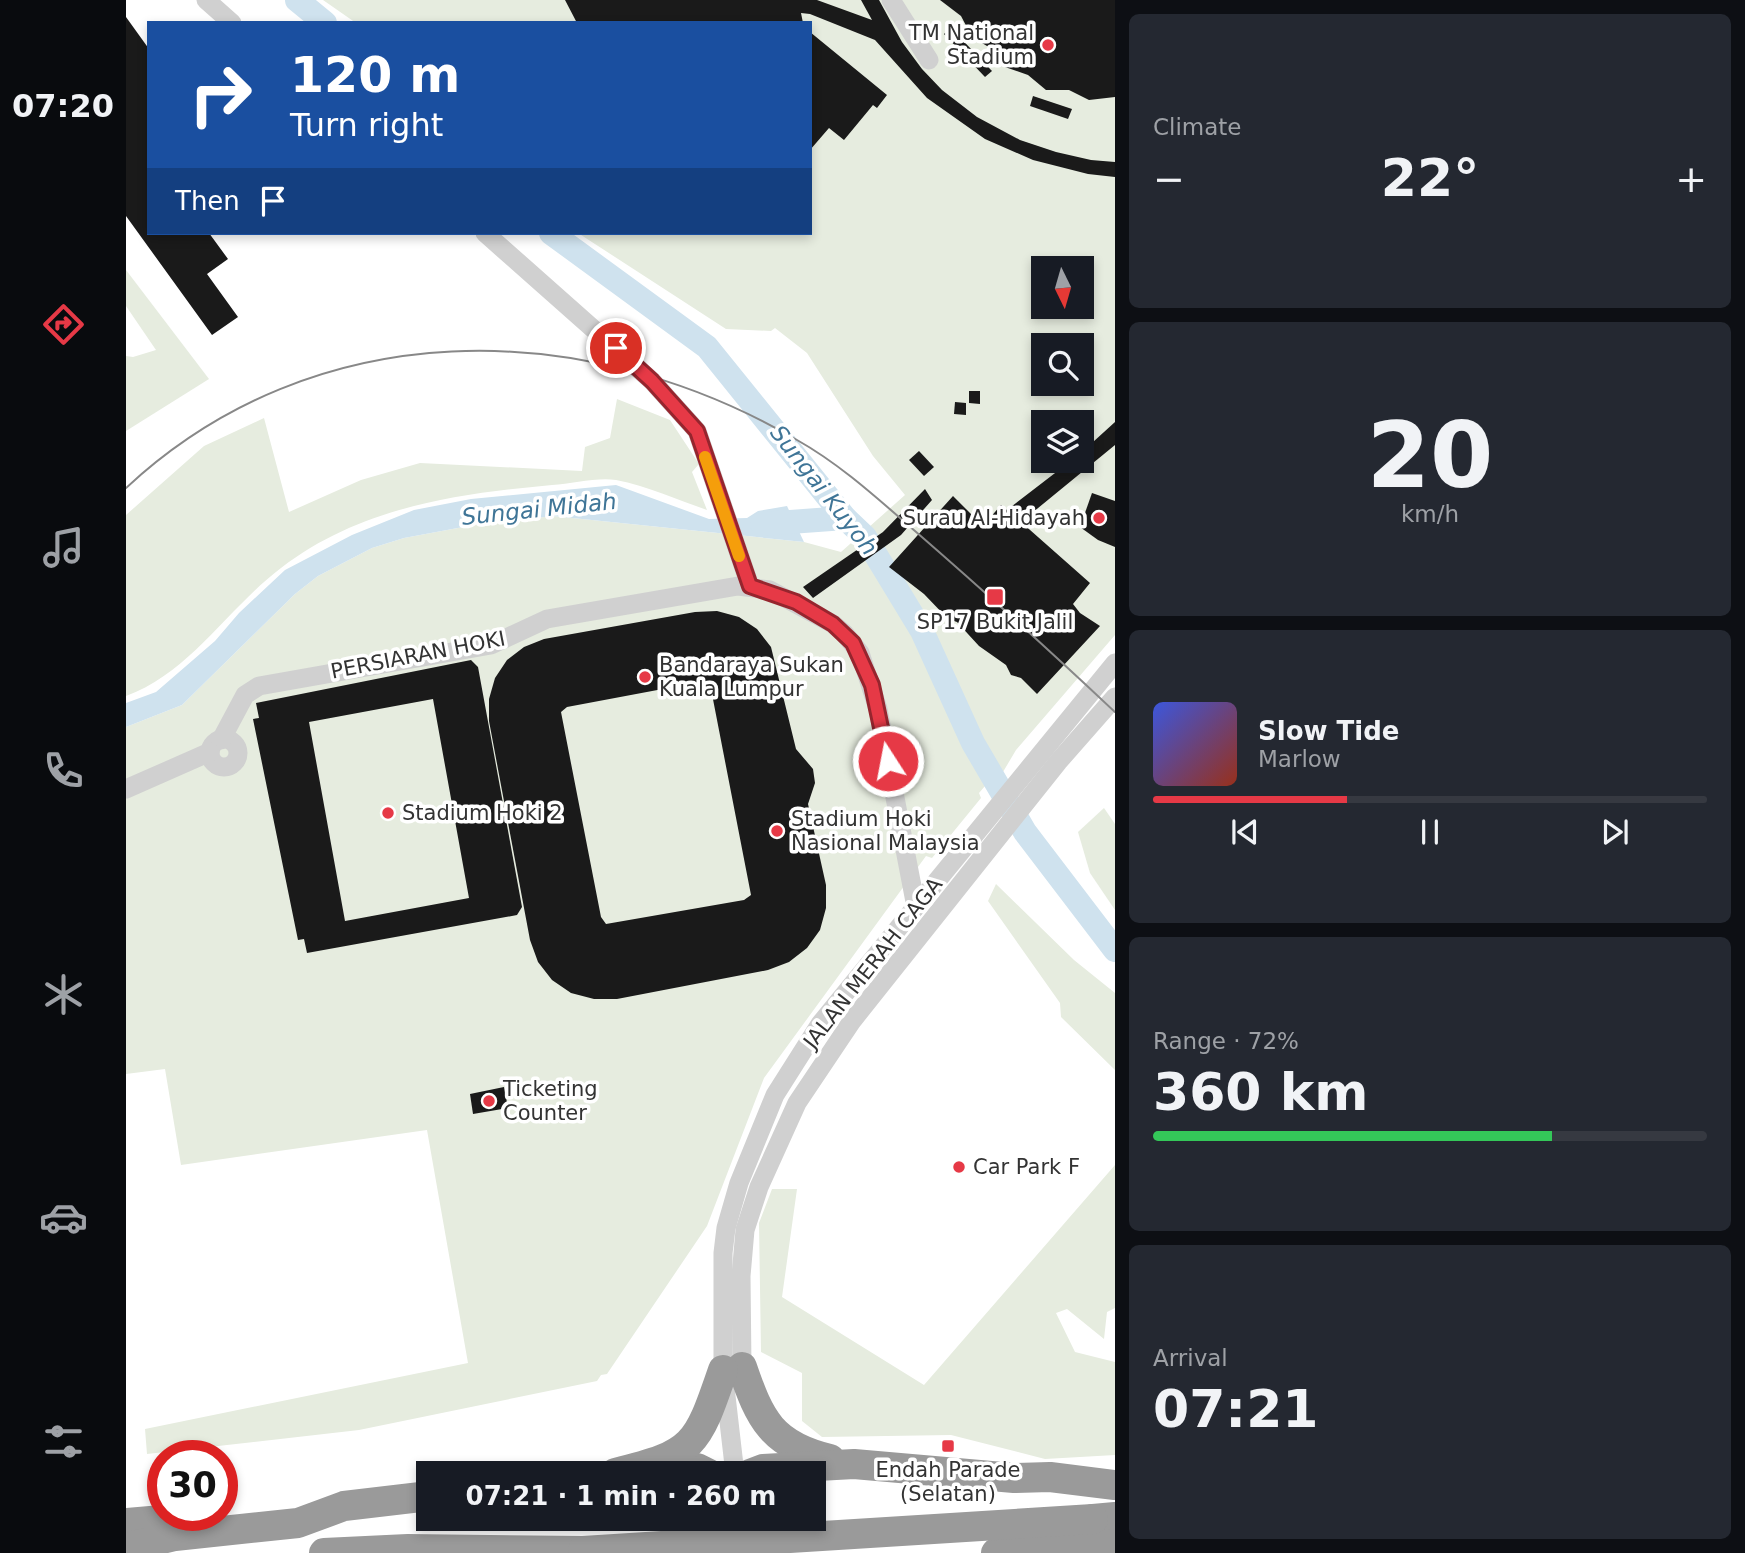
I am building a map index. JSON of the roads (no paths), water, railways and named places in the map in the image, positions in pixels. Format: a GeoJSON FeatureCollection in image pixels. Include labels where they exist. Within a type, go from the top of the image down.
{"type":"FeatureCollection","features":[{"type":"Feature","properties":{"kind":"highway"},"geometry":{"type":"LineString","coordinates":[[665,1461],[686,1448],[732,1369],[767,1426],[784,1441],[805,1453],[854,1464],[1014,1478],[1050,1477],[1115,1485]]}},
{"type":"Feature","properties":{"kind":"highway"},"geometry":{"type":"LineString","coordinates":[[826,1466],[854,1464]]}},
{"type":"Feature","properties":{"kind":"highway"},"geometry":{"type":"LineString","coordinates":[[126,1523],[344,1506],[416,1498]]}},
{"type":"Feature","properties":{"kind":"highway"},"geometry":{"type":"LineString","coordinates":[[126,1551],[136,1545],[175,1536],[298,1522],[344,1506]]}},
{"type":"Feature","properties":{"kind":"highway"},"geometry":{"type":"LineString","coordinates":[[324,1553],[408,1549],[570,1552],[1104,1518]]}},
{"type":"Feature","properties":{"kind":"highway"},"geometry":{"type":"LineString","coordinates":[[728,1531],[729,1553]]}},
{"type":"Feature","properties":{"kind":"highway"},"geometry":{"type":"LineString","coordinates":[[996,1553],[1115,1544]]}},
{"type":"Feature","properties":{"kind":"street"},"geometry":{"type":"LineString","coordinates":[[206,0],[230,21]]}},
{"type":"Feature","properties":{"kind":"street"},"geometry":{"type":"LineString","coordinates":[[891,0],[929,60]]}},
{"type":"Feature","properties":{"kind":"street"},"geometry":{"type":"LineString","coordinates":[[487,235],[652,381],[697,431],[750,586]]}},
{"type":"Feature","properties":{"kind":"street","name":"PERSIARAN HOKI"},"geometry":{"type":"LineString","coordinates":[[126,789],[215,746],[245,695],[258,686],[491,645],[547,619],[750,586],[779,594],[833,624],[860,653],[878,709],[916,907]]}},
{"type":"Feature","properties":{"kind":"street","name":"JALAN MERAH CAGA"},"geometry":{"type":"LineString","coordinates":[[732,1369],[744,1230],[797,1103],[852,1021],[969,875],[1115,663]]}},
{"type":"Feature","properties":{"kind":"street","name":"JALAN MERAH CAGA"},"geometry":{"type":"LineString","coordinates":[[734,1461],[732,1369],[721,1278],[726,1228],[739,1183],[775,1095],[820,1024],[954,860],[1050,757],[1115,697]]}},
{"type":"Feature","properties":{"kind":"street"},"geometry":{"type":"LineString","coordinates":[[741,1531],[743,1553]]}},
{"type":"Feature","properties":{"kind":"water"},"geometry":{"type":"Polygon","coordinates":[[[616,485],[709,519],[747,518],[758,511],[787,506],[804,542],[553,516],[474,525],[404,538],[372,548],[318,576],[295,594],[182,705],[126,727],[126,703],[156,692],[215,641],[239,613],[285,570],[352,535],[414,510],[471,499],[616,485]]]}},
{"type":"Feature","properties":{"kind":"waterway","name":"Sungai Kuyoh"},"geometry":{"type":"LineString","coordinates":[[297,0],[323,21]]}},
{"type":"Feature","properties":{"kind":"waterway","name":"Sungai Kuyoh"},"geometry":{"type":"LineString","coordinates":[[554,235],[707,347],[845,518],[865,537],[922,631],[973,743],[1025,832],[1115,950]]}},
{"type":"Feature","properties":{"kind":"waterway","name":"Sungai Midah"},"geometry":{"type":"LineString","coordinates":[[762,524],[845,518]]}},
{"type":"Feature","properties":{"kind":"tram line"},"geometry":{"type":"LineString","coordinates":[[126,488],[200,431],[280,389],[365,363],[452,351],[540,354],[628,370],[714,399],[797,440],[828,460],[873,494],[1115,712]]}},
{"type":"Feature","properties":{"kind":"place","name":"TM National Stadium"},"geometry":{"type":"Point","coordinates":[1048,45]}},
{"type":"Feature","properties":{"kind":"place","name":"Surau Al-Hidayah"},"geometry":{"type":"Point","coordinates":[1099,518]}},
{"type":"Feature","properties":{"kind":"place","name":"SP17 Bukit Jalil"},"geometry":{"type":"Point","coordinates":[995,597]}},
{"type":"Feature","properties":{"kind":"place","name":"Bandaraya Sukan Kuala Lumpur"},"geometry":{"type":"Point","coordinates":[645,677]}},
{"type":"Feature","properties":{"kind":"place","name":"Stadium Hoki 2"},"geometry":{"type":"Point","coordinates":[388,813]}},
{"type":"Feature","properties":{"kind":"place","name":"Stadium Hoki Nasional Malaysia"},"geometry":{"type":"Point","coordinates":[777,831]}},
{"type":"Feature","properties":{"kind":"place","name":"Ticketing Counter"},"geometry":{"type":"Point","coordinates":[489,1101]}},
{"type":"Feature","properties":{"kind":"place","name":"Car Park F"},"geometry":{"type":"Point","coordinates":[959,1167]}},
{"type":"Feature","properties":{"kind":"place","name":"Endah Parade (Selatan)"},"geometry":{"type":"Point","coordinates":[948,1446]}}]}
